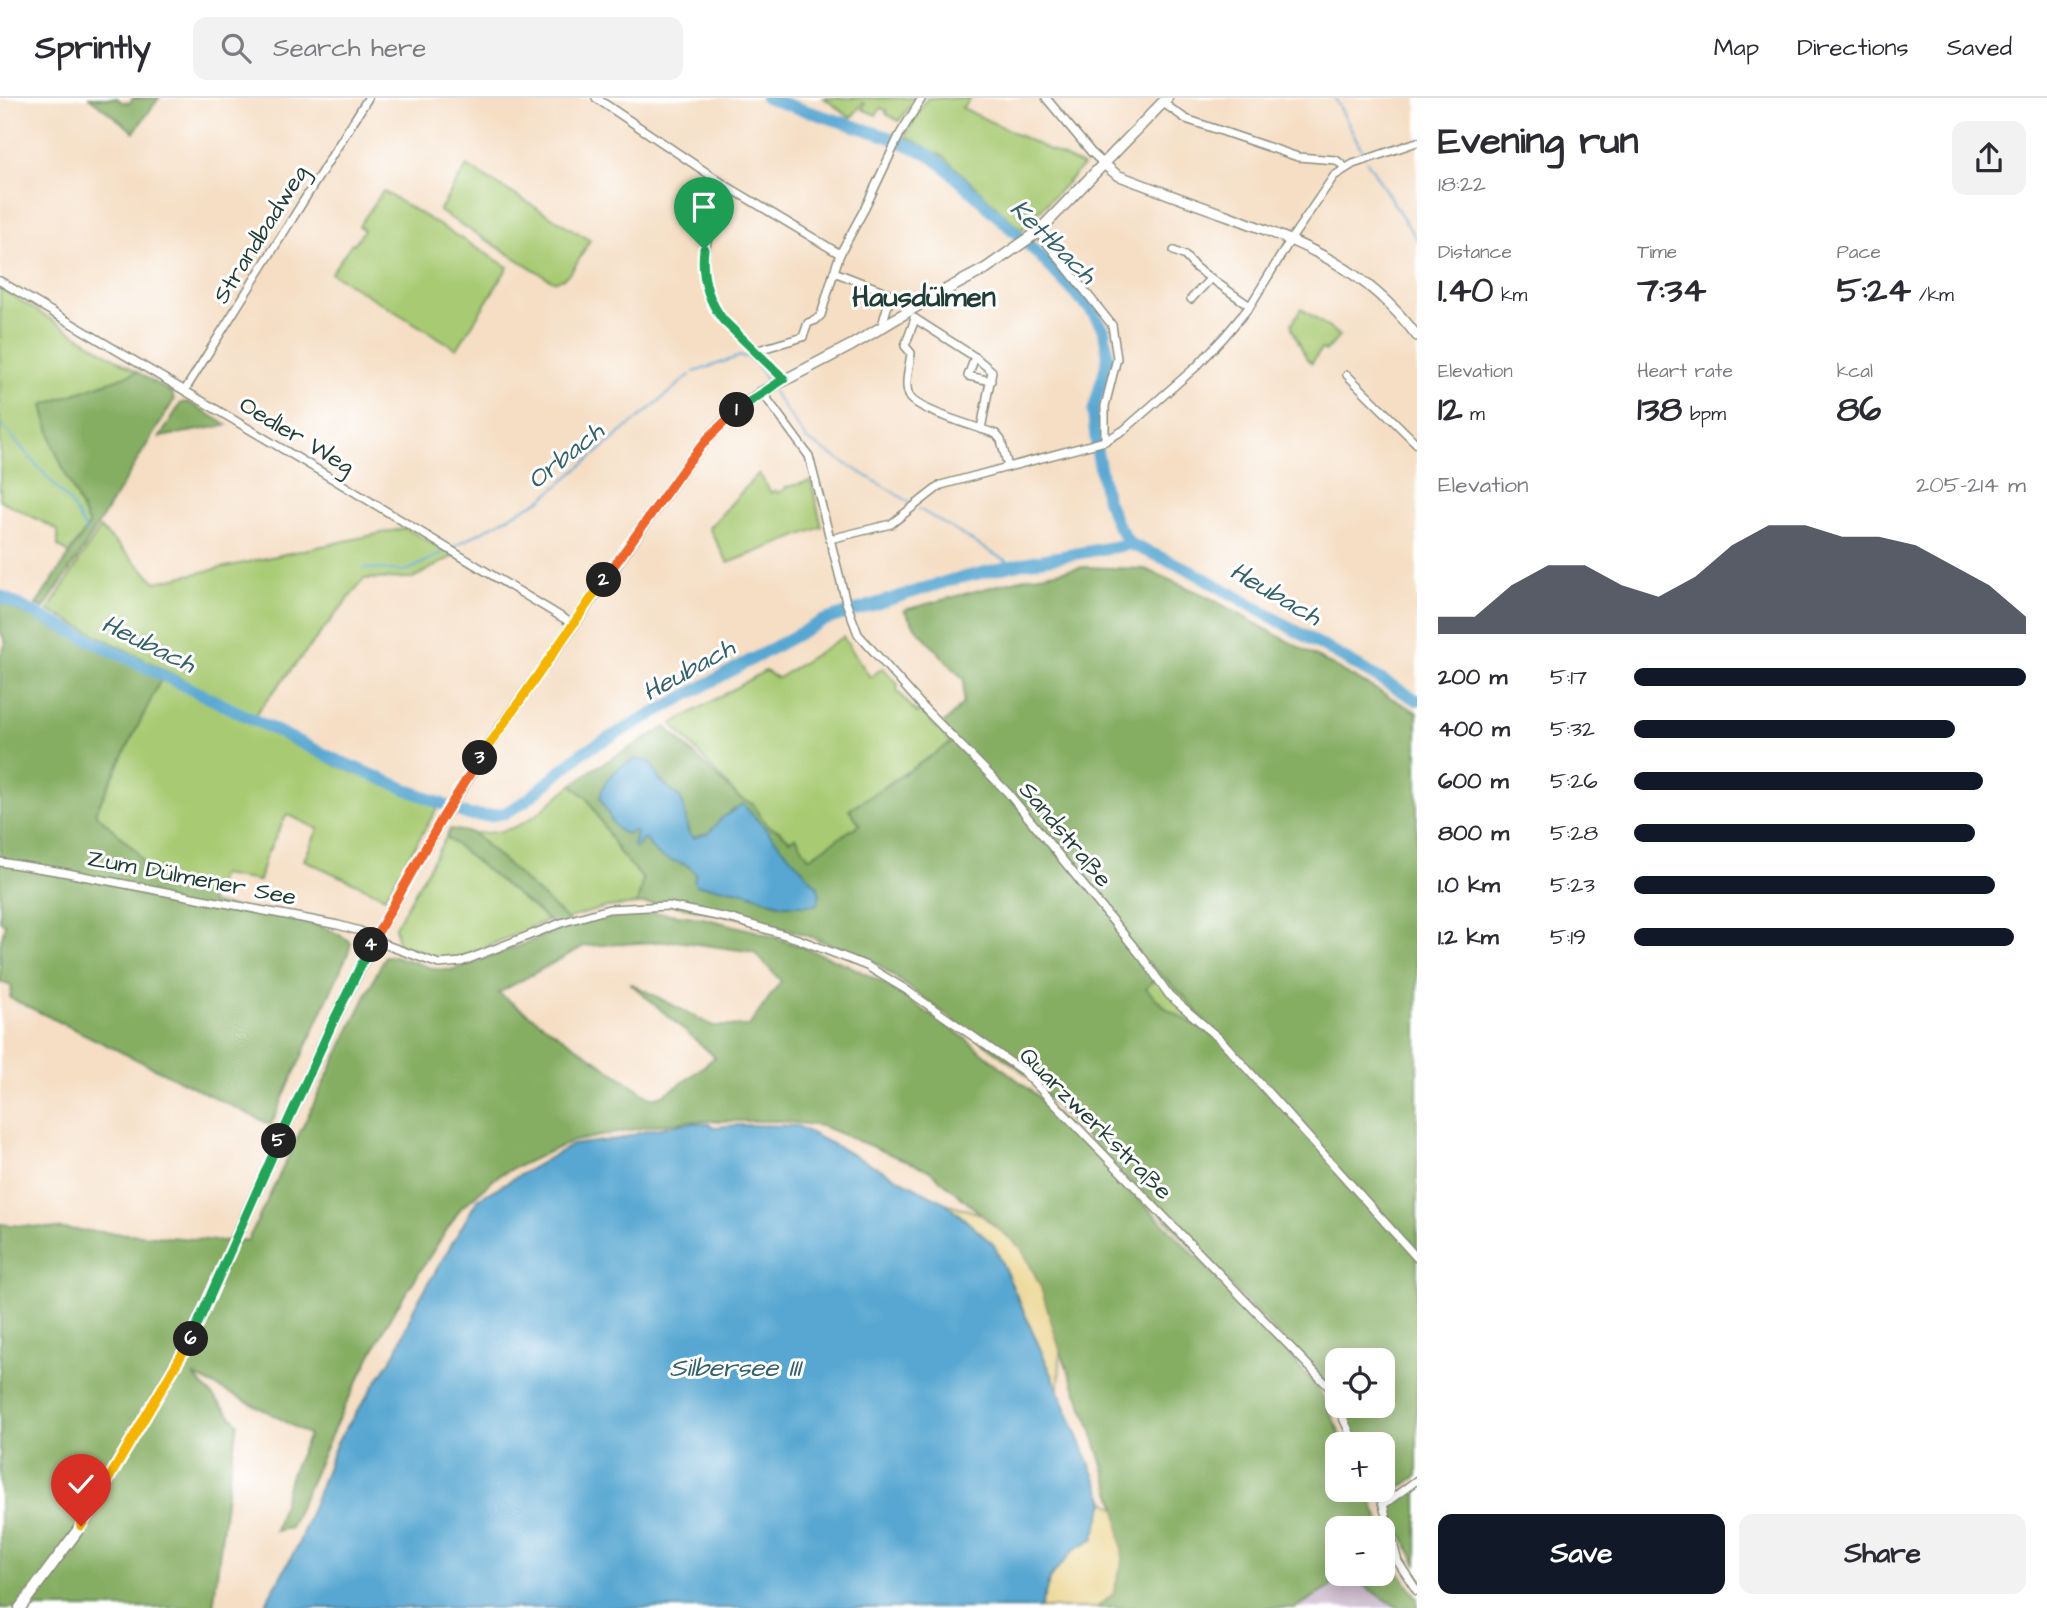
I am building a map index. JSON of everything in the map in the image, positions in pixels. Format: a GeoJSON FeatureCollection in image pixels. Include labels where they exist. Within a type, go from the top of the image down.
{"type":"FeatureCollection","features":[{"type":"Feature","properties":{"kind":"main road"},"geometry":{"type":"LineString","coordinates":[[20,1608],[81,1526],[190,1339],[332,1024],[375,937],[441,820],[499,730],[686,465],[730,416],[772,386],[881,329],[912,316],[1036,234],[1165,100]]}},
{"type":"Feature","properties":{"kind":"street","name":"Strandbadweg"},"geometry":{"type":"LineString","coordinates":[[185,390],[368,98]]}},
{"type":"Feature","properties":{"kind":"street"},"geometry":{"type":"LineString","coordinates":[[596,98],[725,185],[840,254]]}},
{"type":"Feature","properties":{"kind":"street"},"geometry":{"type":"LineString","coordinates":[[755,351],[803,337],[808,323],[821,315],[840,254],[893,147],[922,98]]}},
{"type":"Feature","properties":{"kind":"street"},"geometry":{"type":"LineString","coordinates":[[1046,98],[1104,164],[1117,175],[1291,239],[1339,263],[1393,309],[1417,336]]}},
{"type":"Feature","properties":{"kind":"street"},"geometry":{"type":"LineString","coordinates":[[1165,100],[1186,119],[1298,157],[1336,160],[1346,167]]}},
{"type":"Feature","properties":{"kind":"street"},"geometry":{"type":"LineString","coordinates":[[830,539],[891,524],[941,485],[1102,442],[1124,430],[1198,366],[1251,306],[1291,239],[1334,176],[1346,167],[1417,142]]}},
{"type":"Feature","properties":{"kind":"street","name":"Sandstraße"},"geometry":{"type":"LineString","coordinates":[[725,185],[704,249],[702,263],[705,280],[715,309],[755,351],[808,456],[846,602],[858,634],[925,709],[1008,793],[1143,958],[1169,995],[1222,1041],[1417,1258]]}},
{"type":"Feature","properties":{"kind":"street"},"geometry":{"type":"LineString","coordinates":[[1036,234],[1112,325],[1117,358],[1105,407],[1102,442]]}},
{"type":"Feature","properties":{"kind":"street"},"geometry":{"type":"LineString","coordinates":[[1174,251],[1185,256],[1196,268],[1251,306]]}},
{"type":"Feature","properties":{"kind":"street"},"geometry":{"type":"LineString","coordinates":[[834,272],[891,294],[881,329]]}},
{"type":"Feature","properties":{"kind":"street"},"geometry":{"type":"LineString","coordinates":[[1191,299],[1210,278]]}},
{"type":"Feature","properties":{"kind":"street","name":"Oedler Weg"},"geometry":{"type":"LineString","coordinates":[[0,281],[573,624]]}},
{"type":"Feature","properties":{"kind":"street"},"geometry":{"type":"LineString","coordinates":[[981,429],[992,371],[912,316],[905,346],[911,353],[907,388],[910,398],[926,409],[981,429],[996,434],[1001,440],[1008,467]]}},
{"type":"Feature","properties":{"kind":"street"},"geometry":{"type":"LineString","coordinates":[[975,358],[968,376],[991,381]]}},
{"type":"Feature","properties":{"kind":"street"},"geometry":{"type":"LineString","coordinates":[[1348,374],[1417,444]]}},
{"type":"Feature","properties":{"kind":"street","name":"Zum Dülmener See"},"geometry":{"type":"LineString","coordinates":[[0,862],[300,917],[354,929],[375,937]]}},
{"type":"Feature","properties":{"kind":"street","name":"Quarzwerkstraße"},"geometry":{"type":"LineString","coordinates":[[375,937],[389,946],[439,964],[461,962],[561,923],[609,909],[668,906],[732,919],[798,939],[867,967],[905,989],[1023,1071],[1325,1383]]}},
{"type":"Feature","properties":{"kind":"street"},"geometry":{"type":"LineString","coordinates":[[1383,1505],[1417,1480]]}},
{"type":"Feature","properties":{"kind":"street"},"geometry":{"type":"LineString","coordinates":[[1382,1502],[1398,1562],[1417,1591]]}},
{"type":"Feature","properties":{"kind":"shaded area"},"geometry":{"type":"Polygon","coordinates":[[[1325,1561],[1325,1586],[1395,1586],[1417,1608],[1258,1608],[1325,1561]]]}},
{"type":"Feature","properties":{"kind":"green space"},"geometry":{"type":"Polygon","coordinates":[[[90,98],[117,98],[130,103],[133,98],[159,98],[134,132],[90,98]]]}},
{"type":"Feature","properties":{"kind":"green space"},"geometry":{"type":"Polygon","coordinates":[[[824,98],[916,98],[899,121],[881,108],[876,115],[862,109],[865,104],[863,103],[851,118],[824,98]]]}},
{"type":"Feature","properties":{"kind":"green space"},"geometry":{"type":"Polygon","coordinates":[[[927,98],[971,98],[962,108],[1083,166],[1021,230],[944,157],[905,136],[927,98]]]}},
{"type":"Feature","properties":{"kind":"green space"},"geometry":{"type":"Polygon","coordinates":[[[467,166],[590,240],[575,266],[565,277],[553,281],[439,211],[467,166]]]}},
{"type":"Feature","properties":{"kind":"green space"},"geometry":{"type":"Polygon","coordinates":[[[383,191],[508,267],[457,349],[331,273],[364,230],[359,226],[383,191]]]}},
{"type":"Feature","properties":{"kind":"green space"},"geometry":{"type":"Polygon","coordinates":[[[0,288],[137,372],[43,405],[54,448],[89,525],[69,553],[58,546],[58,530],[0,500],[0,288]]]}},
{"type":"Feature","properties":{"kind":"green space"},"geometry":{"type":"Polygon","coordinates":[[[1301,308],[1340,336],[1326,351],[1321,349],[1312,363],[1307,359],[1292,329],[1301,308]]]}},
{"type":"Feature","properties":{"kind":"green space"},"geometry":{"type":"Polygon","coordinates":[[[137,372],[172,393],[174,400],[79,556],[44,608],[36,605],[89,525],[54,448],[43,405],[137,372]]]}},
{"type":"Feature","properties":{"kind":"green space"},"geometry":{"type":"Polygon","coordinates":[[[188,402],[227,425],[160,437],[181,403],[188,402]]]}},
{"type":"Feature","properties":{"kind":"green space"},"geometry":{"type":"Polygon","coordinates":[[[759,473],[771,493],[811,481],[822,527],[728,563],[709,528],[759,473]]]}},
{"type":"Feature","properties":{"kind":"green space"},"geometry":{"type":"Polygon","coordinates":[[[100,528],[156,582],[405,528],[454,556],[413,578],[364,579],[254,716],[48,610],[100,528]]]}},
{"type":"Feature","properties":{"kind":"green space"},"geometry":{"type":"Polygon","coordinates":[[[1084,567],[1145,569],[1204,595],[1417,712],[1417,1476],[1395,1492],[1395,1432],[1352,1432],[1345,1418],[1395,1418],[1395,1348],[1325,1348],[1325,1383],[1022,1071],[873,961],[806,935],[757,921],[667,904],[637,904],[643,879],[619,852],[587,798],[572,785],[593,769],[666,727],[739,798],[753,804],[767,826],[780,831],[789,840],[796,837],[809,858],[860,824],[849,810],[951,743],[952,737],[941,726],[963,704],[964,680],[916,628],[904,610],[1028,577],[1084,567]],[[650,762],[633,831],[636,832],[634,841],[638,846],[646,838],[680,863],[693,868],[696,885],[743,891],[774,903],[815,905],[818,902],[820,895],[733,809],[709,833],[693,838],[688,832],[680,798],[661,781],[650,762]],[[1146,961],[1156,977],[1146,989],[1167,1009],[1219,1039],[1183,995],[1146,961]]]}},
{"type":"Feature","properties":{"kind":"green space"},"geometry":{"type":"Polygon","coordinates":[[[0,602],[161,679],[95,813],[135,850],[159,887],[211,895],[210,903],[305,922],[339,935],[351,943],[271,1125],[10,998],[12,986],[0,982],[0,945],[5,924],[0,921],[0,656],[6,643],[0,631],[0,602]]]}},
{"type":"Feature","properties":{"kind":"green space"},"geometry":{"type":"Polygon","coordinates":[[[843,637],[870,677],[883,668],[898,684],[897,691],[917,713],[920,710],[951,743],[850,809],[860,824],[809,858],[780,831],[767,826],[753,804],[739,798],[672,724],[765,671],[778,678],[843,637]]]}},
{"type":"Feature","properties":{"kind":"green space"},"geometry":{"type":"Polygon","coordinates":[[[161,679],[335,765],[438,807],[385,897],[304,860],[318,829],[287,814],[265,858],[259,881],[221,875],[211,895],[159,888],[135,850],[95,813],[161,679]]]}},
{"type":"Feature","properties":{"kind":"green space"},"geometry":{"type":"Polygon","coordinates":[[[572,785],[587,798],[619,852],[643,879],[637,904],[607,907],[566,919],[473,833],[497,832],[520,825],[572,785]]]}},
{"type":"Feature","properties":{"kind":"green space"},"geometry":{"type":"Polygon","coordinates":[[[450,829],[473,833],[573,925],[605,916],[630,913],[661,913],[703,918],[755,931],[848,965],[885,984],[962,1036],[1035,1094],[1271,1332],[1320,1391],[1325,1402],[1325,1418],[1333,1418],[1339,1432],[1325,1432],[1325,1502],[1372,1502],[1377,1516],[1325,1516],[1325,1586],[1330,1587],[1295,1608],[1096,1608],[1113,1594],[1117,1510],[1090,1425],[1060,1350],[1040,1285],[1021,1248],[929,1170],[822,1126],[781,1121],[689,1121],[570,1142],[499,1175],[461,1208],[391,1316],[337,1422],[290,1528],[275,1531],[291,1474],[309,1435],[193,1375],[238,1423],[213,1608],[0,1608],[0,1224],[220,1241],[248,1240],[385,956],[395,956],[435,969],[450,970],[557,931],[548,920],[446,837],[450,829]],[[676,941],[584,946],[498,993],[651,1098],[675,1088],[715,1057],[630,983],[713,1026],[749,1026],[781,981],[754,952],[676,941]]]}},
{"type":"Feature","properties":{"kind":"green space"},"geometry":{"type":"Polygon","coordinates":[[[446,837],[548,920],[458,959],[439,960],[398,944],[395,927],[446,837]]]}},
{"type":"Feature","properties":{"kind":"green space"},"geometry":{"type":"Polygon","coordinates":[[[1143,958],[1183,995],[1222,1041],[1167,1009],[1146,989],[1143,958]]]}},
{"type":"Feature","properties":{"kind":"green space"},"geometry":{"type":"Polygon","coordinates":[[[1417,1488],[1417,1565],[1395,1516],[1389,1508],[1417,1488]]]}},
{"type":"Feature","properties":{"kind":"green space"},"geometry":{"type":"Polygon","coordinates":[[[1395,1566],[1417,1598],[1417,1608],[1399,1608],[1365,1586],[1395,1586],[1395,1566]]]}},
{"type":"Feature","properties":{"kind":"sand"},"geometry":{"type":"Polygon","coordinates":[[[946,1203],[980,1214],[1021,1248],[1040,1285],[1060,1350],[1059,1391],[994,1245],[946,1203]]]}},
{"type":"Feature","properties":{"kind":"sand"},"geometry":{"type":"Polygon","coordinates":[[[1105,1501],[1117,1510],[1123,1559],[1113,1594],[1096,1608],[1040,1608],[1051,1576],[1076,1548],[1093,1540],[1105,1501]]]}},
{"type":"Feature","properties":{"kind":"water"},"geometry":{"type":"Polygon","coordinates":[[[636,759],[650,762],[661,781],[680,798],[688,832],[693,838],[709,833],[722,818],[743,804],[818,887],[818,903],[782,905],[743,891],[696,885],[696,874],[691,868],[659,855],[646,839],[636,848],[633,846],[636,832],[627,834],[619,831],[600,798],[612,774],[636,759]]]}},
{"type":"Feature","properties":{"kind":"water","name":"Silbersee III"},"geometry":{"type":"Polygon","coordinates":[[[694,1123],[714,1127],[797,1126],[946,1203],[994,1245],[1105,1501],[1093,1540],[1076,1548],[1051,1576],[1040,1608],[263,1608],[298,1545],[337,1442],[396,1352],[414,1308],[478,1199],[572,1145],[619,1139],[646,1131],[694,1123]]]}},
{"type":"Feature","properties":{"kind":"waterway","name":"Kettbach"},"geometry":{"type":"LineString","coordinates":[[766,98],[889,137],[928,154],[1033,249],[1091,310],[1104,330],[1108,358],[1093,412],[1097,452],[1106,498],[1116,522],[1130,544]]}},
{"type":"Feature","properties":{"kind":"waterway"},"geometry":{"type":"LineString","coordinates":[[1335,98],[1365,156]]}},
{"type":"Feature","properties":{"kind":"waterway"},"geometry":{"type":"LineString","coordinates":[[1367,161],[1417,240]]}},
{"type":"Feature","properties":{"kind":"waterway","name":"Orbach"},"geometry":{"type":"LineString","coordinates":[[694,372],[741,356],[758,366],[769,384]]}},
{"type":"Feature","properties":{"kind":"waterway","name":"Orbach"},"geometry":{"type":"LineString","coordinates":[[453,547],[542,499],[690,375]]}},
{"type":"Feature","properties":{"kind":"waterway","name":"Orbach"},"geometry":{"type":"LineString","coordinates":[[773,392],[807,440],[911,503]]}},
{"type":"Feature","properties":{"kind":"waterway","name":"Orbach"},"geometry":{"type":"LineString","coordinates":[[0,423],[71,504],[87,532]]}},
{"type":"Feature","properties":{"kind":"waterway","name":"Orbach"},"geometry":{"type":"LineString","coordinates":[[919,509],[1016,565]]}},
{"type":"Feature","properties":{"kind":"waterway","name":"Heubach"},"geometry":{"type":"LineString","coordinates":[[0,596],[332,758],[468,815],[505,813],[527,800],[583,752],[822,621],[951,580],[1024,563],[1130,544],[1188,569],[1417,700]]}},
{"type":"Feature","properties":{"kind":"waterway","name":"Orbach"},"geometry":{"type":"LineString","coordinates":[[364,568],[409,570],[442,553]]}},
{"type":"Feature","properties":{"kind":"district","name":"Hausdülmen"},"geometry":{"type":"Point","coordinates":[924,296]}},
{"type":"Feature","properties":{"kind":"route"},"geometry":{"type":"LineString","coordinates":[[81,1526],[105,1489],[190,1339],[332,1024],[375,937],[460,789],[686,465],[730,416],[784,379],[715,309],[705,280],[702,263],[704,249]]}}]}
